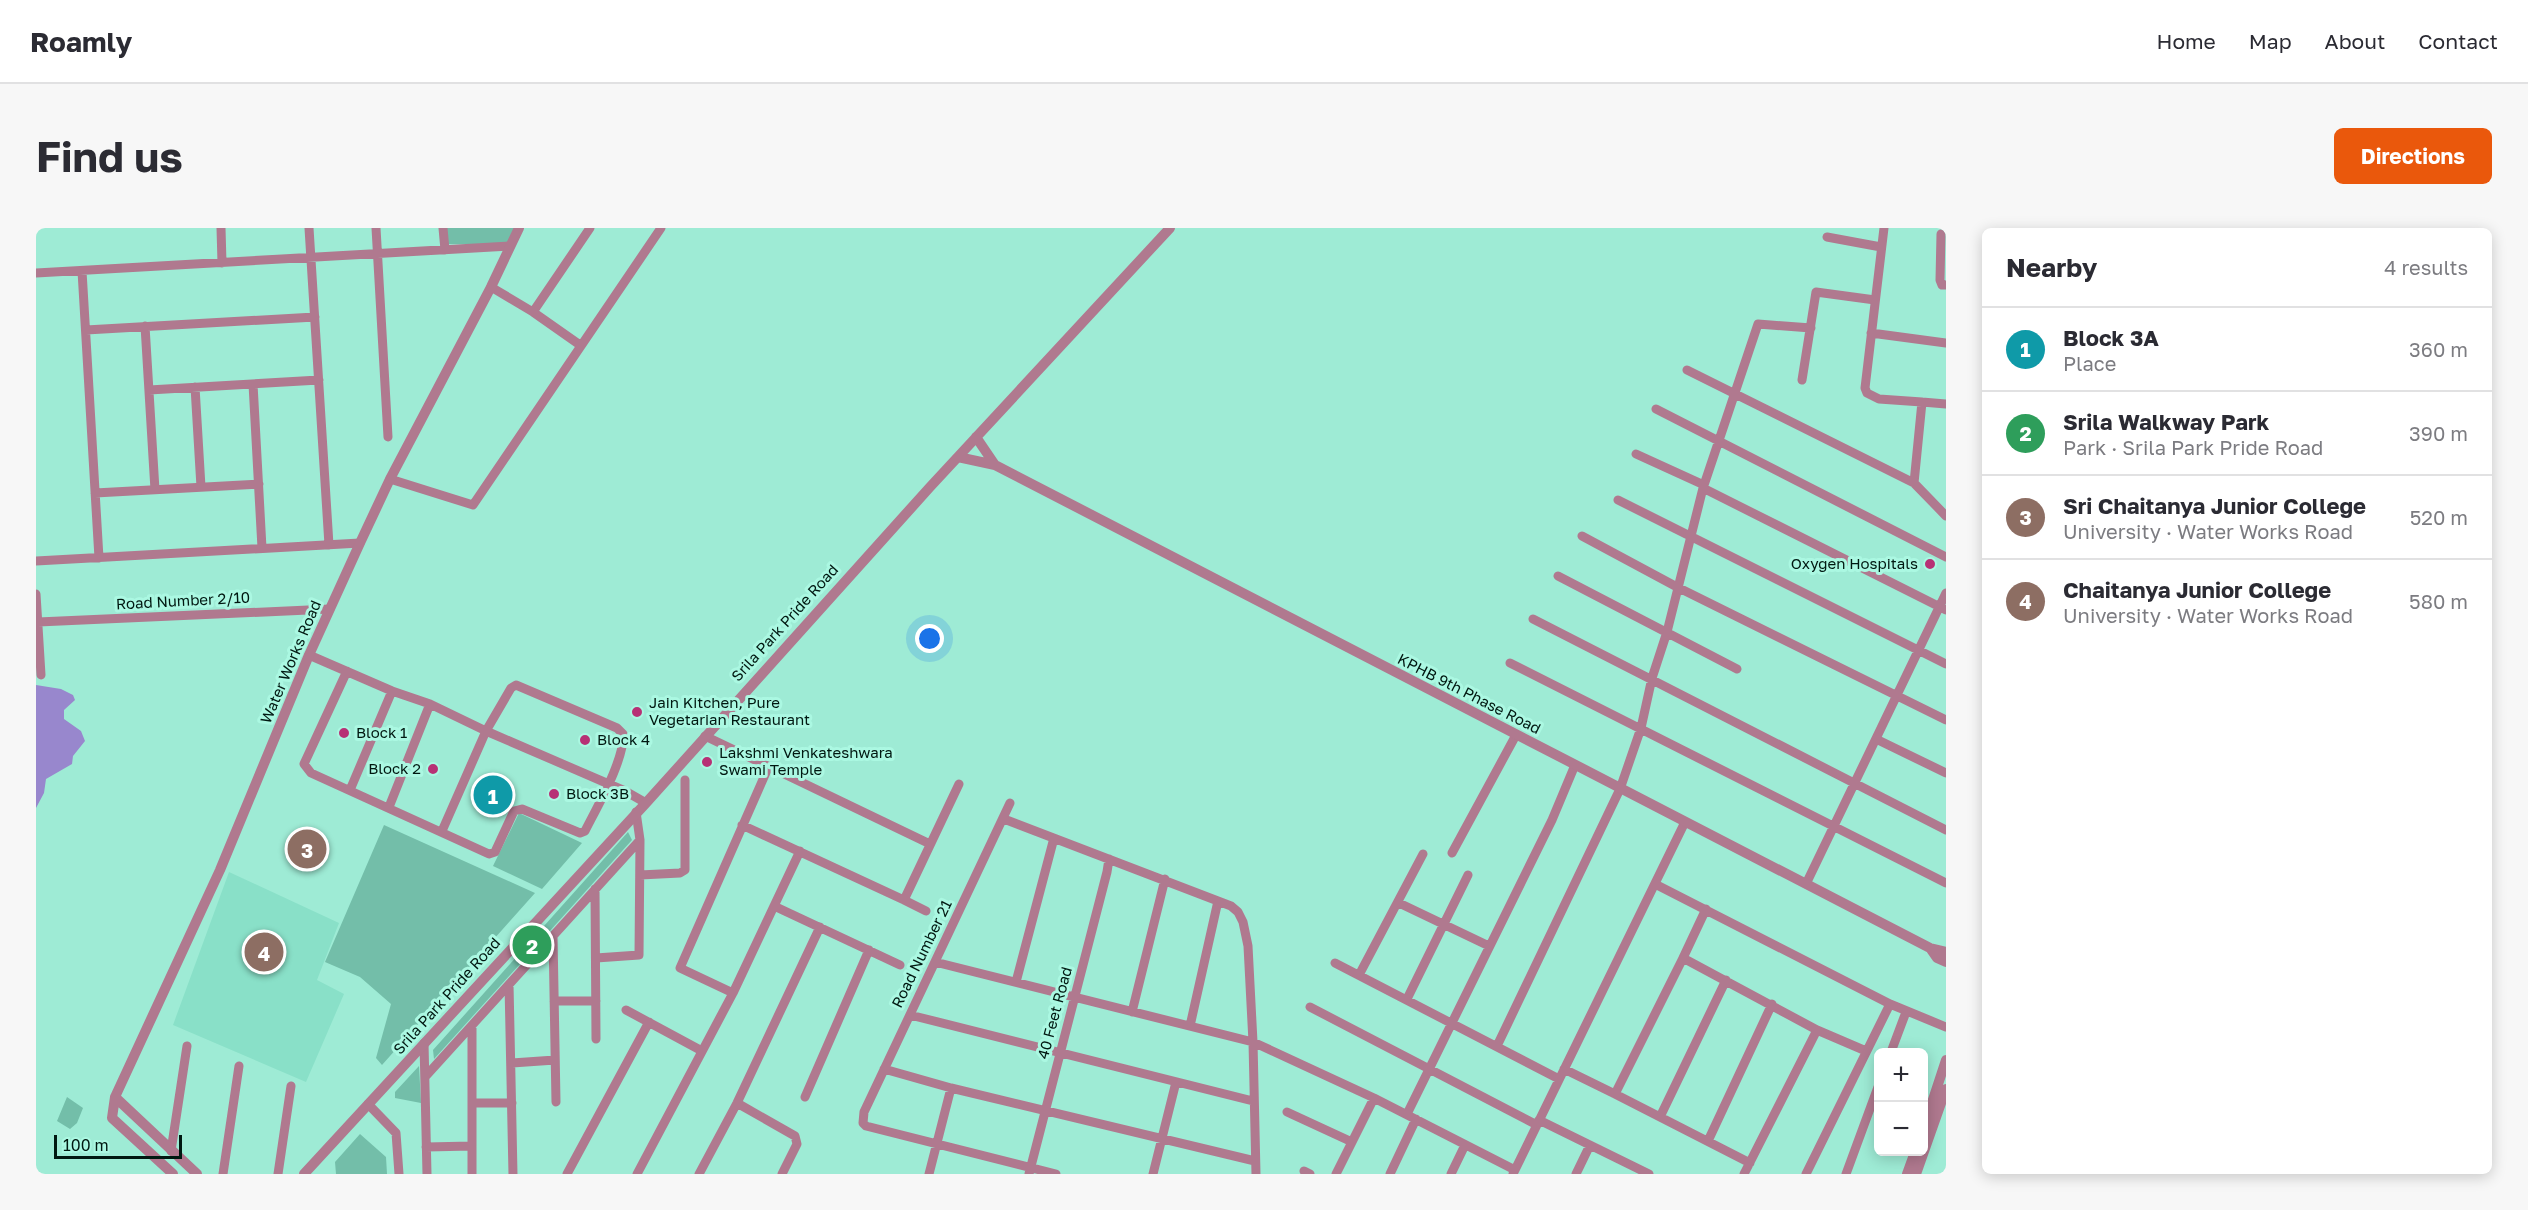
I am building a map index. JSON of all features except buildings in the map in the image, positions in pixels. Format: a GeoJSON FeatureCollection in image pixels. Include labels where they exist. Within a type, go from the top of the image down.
{"type":"FeatureCollection","features":[{"type":"Feature","properties":{"kind":"street"},"geometry":{"type":"LineString","coordinates":[[221,228],[222,263]]}},
{"type":"Feature","properties":{"kind":"street"},"geometry":{"type":"LineString","coordinates":[[309,228],[329,544]]}},
{"type":"Feature","properties":{"kind":"street"},"geometry":{"type":"LineString","coordinates":[[376,228],[388,437]]}},
{"type":"Feature","properties":{"kind":"street"},"geometry":{"type":"LineString","coordinates":[[443,228],[445,250]]}},
{"type":"Feature","properties":{"kind":"street","name":"Water Works Road"},"geometry":{"type":"LineString","coordinates":[[172,1174],[112,1118],[115,1097],[219,870],[309,655],[360,543],[390,479],[491,287],[519,228]]}},
{"type":"Feature","properties":{"kind":"street"},"geometry":{"type":"LineString","coordinates":[[533,312],[590,228]]}},
{"type":"Feature","properties":{"kind":"street"},"geometry":{"type":"LineString","coordinates":[[390,479],[473,505],[661,228]]}},
{"type":"Feature","properties":{"kind":"street","name":"Srila Park Pride Road"},"geometry":{"type":"LineString","coordinates":[[304,1174],[646,802],[976,437],[1170,228]]}},
{"type":"Feature","properties":{"kind":"street"},"geometry":{"type":"LineString","coordinates":[[1884,228],[1865,388],[1867,393],[1879,399],[1946,404]]}},
{"type":"Feature","properties":{"kind":"street"},"geometry":{"type":"LineString","coordinates":[[1941,234],[1940,280],[1942,285],[1946,285]]}},
{"type":"Feature","properties":{"kind":"street"},"geometry":{"type":"LineString","coordinates":[[1827,237],[1881,248]]}},
{"type":"Feature","properties":{"kind":"street"},"geometry":{"type":"LineString","coordinates":[[36,273],[510,246]]}},
{"type":"Feature","properties":{"kind":"street"},"geometry":{"type":"LineString","coordinates":[[82,271],[99,558]]}},
{"type":"Feature","properties":{"kind":"street"},"geometry":{"type":"LineString","coordinates":[[491,287],[533,312],[580,345]]}},
{"type":"Feature","properties":{"kind":"street"},"geometry":{"type":"LineString","coordinates":[[1802,380],[1816,292],[1875,300]]}},
{"type":"Feature","properties":{"kind":"street"},"geometry":{"type":"LineString","coordinates":[[86,330],[315,317]]}},
{"type":"Feature","properties":{"kind":"street"},"geometry":{"type":"LineString","coordinates":[[1497,1046],[1620,789],[1641,728],[1652,678],[1667,632],[1703,487],[1758,324],[1810,328]]}},
{"type":"Feature","properties":{"kind":"street"},"geometry":{"type":"LineString","coordinates":[[145,326],[155,490]]}},
{"type":"Feature","properties":{"kind":"street"},"geometry":{"type":"LineString","coordinates":[[1870,333],[1946,343]]}},
{"type":"Feature","properties":{"kind":"street"},"geometry":{"type":"LineString","coordinates":[[1688,370],[1914,483],[1946,516]]}},
{"type":"Feature","properties":{"kind":"street"},"geometry":{"type":"LineString","coordinates":[[149,390],[319,380]]}},
{"type":"Feature","properties":{"kind":"street"},"geometry":{"type":"LineString","coordinates":[[253,384],[262,548]]}},
{"type":"Feature","properties":{"kind":"street"},"geometry":{"type":"LineString","coordinates":[[195,387],[201,487]]}},
{"type":"Feature","properties":{"kind":"street"},"geometry":{"type":"LineString","coordinates":[[1914,483],[1923,402]]}},
{"type":"Feature","properties":{"kind":"street"},"geometry":{"type":"LineString","coordinates":[[1656,409],[1946,557]]}},
{"type":"Feature","properties":{"kind":"street","name":"KPHB 9th Phase Road"},"geometry":{"type":"LineString","coordinates":[[976,437],[995,465]]}},
{"type":"Feature","properties":{"kind":"street"},"geometry":{"type":"LineString","coordinates":[[1636,454],[1942,609]]}},
{"type":"Feature","properties":{"kind":"street","name":"KPHB 9th Phase Road"},"geometry":{"type":"LineString","coordinates":[[958,457],[995,465],[1929,948],[1946,952]]}},
{"type":"Feature","properties":{"kind":"street"},"geometry":{"type":"LineString","coordinates":[[95,493],[259,484]]}},
{"type":"Feature","properties":{"kind":"street"},"geometry":{"type":"LineString","coordinates":[[1618,500],[1946,664]]}},
{"type":"Feature","properties":{"kind":"street"},"geometry":{"type":"LineString","coordinates":[[1582,536],[1677,587],[1946,720]]}},
{"type":"Feature","properties":{"kind":"street"},"geometry":{"type":"LineString","coordinates":[[36,561],[360,543]]}},
{"type":"Feature","properties":{"kind":"street"},"geometry":{"type":"LineString","coordinates":[[1557,576],[1737,669]]}},
{"type":"Feature","properties":{"kind":"street"},"geometry":{"type":"LineString","coordinates":[[1806,884],[1918,650],[1942,609],[1946,593]]}},
{"type":"Feature","properties":{"kind":"street"},"geometry":{"type":"LineString","coordinates":[[36,594],[41,675]]}},
{"type":"Feature","properties":{"kind":"street","name":"Road Number 2/10"},"geometry":{"type":"LineString","coordinates":[[38,622],[330,609]]}},
{"type":"Feature","properties":{"kind":"street"},"geometry":{"type":"LineString","coordinates":[[1533,620],[1652,678],[1946,830]]}},
{"type":"Feature","properties":{"kind":"street"},"geometry":{"type":"LineString","coordinates":[[309,655],[392,692],[430,704],[486,731],[625,790],[646,802]]}},
{"type":"Feature","properties":{"kind":"street"},"geometry":{"type":"LineString","coordinates":[[1509,663],[1946,883]]}},
{"type":"Feature","properties":{"kind":"street"},"geometry":{"type":"LineString","coordinates":[[347,672],[304,764],[311,773],[489,854],[495,852],[514,811],[522,809],[580,833],[583,832],[608,784],[624,742],[623,734],[617,728],[516,685],[511,688],[486,731],[442,831]]}},
{"type":"Feature","properties":{"kind":"street"},"geometry":{"type":"LineString","coordinates":[[350,790],[392,692]]}},
{"type":"Feature","properties":{"kind":"street"},"geometry":{"type":"LineString","coordinates":[[390,807],[430,704]]}},
{"type":"Feature","properties":{"kind":"street"},"geometry":{"type":"LineString","coordinates":[[1452,853],[1516,735]]}},
{"type":"Feature","properties":{"kind":"street"},"geometry":{"type":"LineString","coordinates":[[705,736],[930,844]]}},
{"type":"Feature","properties":{"kind":"street"},"geometry":{"type":"LineString","coordinates":[[1876,739],[1946,773]]}},
{"type":"Feature","properties":{"kind":"street"},"geometry":{"type":"LineString","coordinates":[[1407,1114],[1552,820],[1575,765]]}},
{"type":"Feature","properties":{"kind":"street"},"geometry":{"type":"LineString","coordinates":[[733,993],[680,968],[768,768]]}},
{"type":"Feature","properties":{"kind":"street"},"geometry":{"type":"LineString","coordinates":[[640,875],[680,873],[685,870],[685,780]]}},
{"type":"Feature","properties":{"kind":"street"},"geometry":{"type":"LineString","coordinates":[[904,900],[959,784]]}},
{"type":"Feature","properties":{"kind":"street","name":"Road Number 21"},"geometry":{"type":"LineString","coordinates":[[936,1144],[866,1126],[862,1118],[1010,803]]}},
{"type":"Feature","properties":{"kind":"street"},"geometry":{"type":"LineString","coordinates":[[596,958],[639,955],[640,840],[636,812]]}},
{"type":"Feature","properties":{"kind":"street"},"geometry":{"type":"LineString","coordinates":[[1004,819],[1165,879],[1238,912],[1243,922],[1248,946],[1256,1174]]}},
{"type":"Feature","properties":{"kind":"street"},"geometry":{"type":"LineString","coordinates":[[935,962],[1253,1042],[1407,1114],[1514,1172],[1685,822]]}},
{"type":"Feature","properties":{"kind":"street"},"geometry":{"type":"LineString","coordinates":[[742,825],[926,911]]}},
{"type":"Feature","properties":{"kind":"street"},"geometry":{"type":"LineString","coordinates":[[1016,982],[1054,838]]}},
{"type":"Feature","properties":{"kind":"street"},"geometry":{"type":"LineString","coordinates":[[424,1077],[472,1028],[640,840]]}},
{"type":"Feature","properties":{"kind":"street"},"geometry":{"type":"LineString","coordinates":[[637,1174],[733,993],[800,851]]}},
{"type":"Feature","properties":{"kind":"street"},"geometry":{"type":"LineString","coordinates":[[1359,975],[1423,854]]}},
{"type":"Feature","properties":{"kind":"street","name":"40 Feet Road"},"geometry":{"type":"LineString","coordinates":[[1030,1171],[1109,859]]}},
{"type":"Feature","properties":{"kind":"street"},"geometry":{"type":"LineString","coordinates":[[1407,999],[1468,875]]}},
{"type":"Feature","properties":{"kind":"street"},"geometry":{"type":"LineString","coordinates":[[1132,1012],[1165,879]]}},
{"type":"Feature","properties":{"kind":"street"},"geometry":{"type":"LineString","coordinates":[[1655,884],[1906,1012],[1946,1027]]}},
{"type":"Feature","properties":{"kind":"street"},"geometry":{"type":"LineString","coordinates":[[595,889],[596,1039]]}},
{"type":"Feature","properties":{"kind":"street"},"geometry":{"type":"LineString","coordinates":[[1190,1026],[1218,901]]}},
{"type":"Feature","properties":{"kind":"street"},"geometry":{"type":"LineString","coordinates":[[1398,903],[1489,946]]}},
{"type":"Feature","properties":{"kind":"street"},"geometry":{"type":"LineString","coordinates":[[774,906],[900,965]]}},
{"type":"Feature","properties":{"kind":"street"},"geometry":{"type":"LineString","coordinates":[[1615,1094],[1706,909]]}},
{"type":"Feature","properties":{"kind":"street"},"geometry":{"type":"LineString","coordinates":[[699,1174],[737,1103],[820,927]]}},
{"type":"Feature","properties":{"kind":"street"},"geometry":{"type":"LineString","coordinates":[[553,936],[556,1102]]}},
{"type":"Feature","properties":{"kind":"street","name":"KPHB 9th Phase Road"},"geometry":{"type":"LineString","coordinates":[[1929,948],[1937,958],[1946,962]]}},
{"type":"Feature","properties":{"kind":"street"},"geometry":{"type":"LineString","coordinates":[[805,1097],[869,951]]}},
{"type":"Feature","properties":{"kind":"street"},"geometry":{"type":"LineString","coordinates":[[1683,958],[1817,1030],[1866,1051]]}},
{"type":"Feature","properties":{"kind":"street"},"geometry":{"type":"LineString","coordinates":[[1335,963],[1559,1079]]}},
{"type":"Feature","properties":{"kind":"street"},"geometry":{"type":"LineString","coordinates":[[1660,1117],[1726,980]]}},
{"type":"Feature","properties":{"kind":"street"},"geometry":{"type":"LineString","coordinates":[[509,984],[513,1174]]}},
{"type":"Feature","properties":{"kind":"street"},"geometry":{"type":"LineString","coordinates":[[554,1002],[596,1001]]}},
{"type":"Feature","properties":{"kind":"street"},"geometry":{"type":"LineString","coordinates":[[1708,1141],[1772,1004]]}},
{"type":"Feature","properties":{"kind":"street"},"geometry":{"type":"LineString","coordinates":[[1806,1174],[1890,1004]]}},
{"type":"Feature","properties":{"kind":"street"},"geometry":{"type":"LineString","coordinates":[[1310,1007],[1538,1123],[1649,1174]]}},
{"type":"Feature","properties":{"kind":"street"},"geometry":{"type":"LineString","coordinates":[[626,1010],[702,1051]]}},
{"type":"Feature","properties":{"kind":"street"},"geometry":{"type":"LineString","coordinates":[[1893,1048],[1906,1012]]}},
{"type":"Feature","properties":{"kind":"street"},"geometry":{"type":"LineString","coordinates":[[910,1015],[1253,1101]]}},
{"type":"Feature","properties":{"kind":"street"},"geometry":{"type":"LineString","coordinates":[[567,1174],[649,1022]]}},
{"type":"Feature","properties":{"kind":"street"},"geometry":{"type":"LineString","coordinates":[[472,1028],[472,1174]]}},
{"type":"Feature","properties":{"kind":"street"},"geometry":{"type":"LineString","coordinates":[[1744,1174],[1817,1030]]}},
{"type":"Feature","properties":{"kind":"street"},"geometry":{"type":"LineString","coordinates":[[424,1043],[427,1174]]}},
{"type":"Feature","properties":{"kind":"street"},"geometry":{"type":"LineString","coordinates":[[171,1151],[187,1046]]}},
{"type":"Feature","properties":{"kind":"street"},"geometry":{"type":"LineString","coordinates":[[512,1063],[555,1060]]}},
{"type":"Feature","properties":{"kind":"street"},"geometry":{"type":"LineString","coordinates":[[1928,1112],[1946,1060]]}},
{"type":"Feature","properties":{"kind":"street"},"geometry":{"type":"LineString","coordinates":[[223,1174],[239,1066]]}},
{"type":"Feature","properties":{"kind":"street"},"geometry":{"type":"LineString","coordinates":[[884,1069],[951,1088],[1256,1161]]}},
{"type":"Feature","properties":{"kind":"street"},"geometry":{"type":"LineString","coordinates":[[1564,1069],[1750,1163]]}},
{"type":"Feature","properties":{"kind":"street"},"geometry":{"type":"LineString","coordinates":[[1153,1174],[1176,1082]]}},
{"type":"Feature","properties":{"kind":"street"},"geometry":{"type":"LineString","coordinates":[[278,1174],[291,1086]]}},
{"type":"Feature","properties":{"kind":"street"},"geometry":{"type":"LineString","coordinates":[[928,1174],[951,1088]]}},
{"type":"Feature","properties":{"kind":"street"},"geometry":{"type":"LineString","coordinates":[[1916,1174],[1946,1089]]}},
{"type":"Feature","properties":{"kind":"street"},"geometry":{"type":"LineString","coordinates":[[115,1097],[197,1174]]}},
{"type":"Feature","properties":{"kind":"street"},"geometry":{"type":"LineString","coordinates":[[1336,1174],[1374,1098]]}},
{"type":"Feature","properties":{"kind":"street"},"geometry":{"type":"LineString","coordinates":[[1846,1174],[1874,1098]]}},
{"type":"Feature","properties":{"kind":"street"},"geometry":{"type":"LineString","coordinates":[[472,1103],[512,1103]]}},
{"type":"Feature","properties":{"kind":"street"},"geometry":{"type":"LineString","coordinates":[[737,1103],[795,1136],[797,1144],[782,1174]]}},
{"type":"Feature","properties":{"kind":"street"},"geometry":{"type":"LineString","coordinates":[[368,1104],[396,1132],[399,1174]]}},
{"type":"Feature","properties":{"kind":"street"},"geometry":{"type":"LineString","coordinates":[[1287,1112],[1352,1142]]}},
{"type":"Feature","properties":{"kind":"street"},"geometry":{"type":"LineString","coordinates":[[1390,1174],[1416,1119]]}},
{"type":"Feature","properties":{"kind":"street"},"geometry":{"type":"LineString","coordinates":[[936,1144],[1030,1171],[1056,1174]]}},
{"type":"Feature","properties":{"kind":"street"},"geometry":{"type":"LineString","coordinates":[[1451,1174],[1465,1144]]}},
{"type":"Feature","properties":{"kind":"street"},"geometry":{"type":"LineString","coordinates":[[1576,1174],[1590,1145]]}},
{"type":"Feature","properties":{"kind":"street"},"geometry":{"type":"LineString","coordinates":[[426,1147],[472,1146]]}},
{"type":"Feature","properties":{"kind":"street"},"geometry":{"type":"LineString","coordinates":[[1907,1174],[1914,1156]]}},
{"type":"Feature","properties":{"kind":"shaded area"},"geometry":{"type":"Polygon","coordinates":[[[443,228],[517,228],[510,244],[444,244],[443,228]]]}},
{"type":"Feature","properties":{"kind":"shaded area"},"geometry":{"type":"Polygon","coordinates":[[[36,685],[61,689],[73,695],[75,700],[64,710],[64,719],[81,731],[85,741],[73,756],[72,764],[46,779],[44,793],[36,808],[36,685]]]}},
{"type":"Feature","properties":{"kind":"shaded area"},"geometry":{"type":"Polygon","coordinates":[[[519,813],[582,843],[542,889],[493,866],[519,813]]]}},
{"type":"Feature","properties":{"kind":"shaded area"},"geometry":{"type":"Polygon","coordinates":[[[384,825],[535,893],[382,1065],[376,1058],[391,1004],[360,977],[325,962],[384,825]]]}},
{"type":"Feature","properties":{"kind":"shaded area"},"geometry":{"type":"Polygon","coordinates":[[[628,832],[632,840],[434,1059],[433,1050],[628,832]]]}},
{"type":"Feature","properties":{"kind":"shaded area"},"geometry":{"type":"Polygon","coordinates":[[[229,872],[339,923],[317,980],[344,994],[306,1082],[173,1025],[229,872]]]}},
{"type":"Feature","properties":{"kind":"shaded area"},"geometry":{"type":"Polygon","coordinates":[[[419,1066],[421,1103],[395,1098],[395,1092],[419,1066]]]}},
{"type":"Feature","properties":{"kind":"shaded area"},"geometry":{"type":"Polygon","coordinates":[[[67,1097],[83,1108],[77,1123],[70,1129],[57,1121],[67,1097]]]}},
{"type":"Feature","properties":{"kind":"shaded area"},"geometry":{"type":"Polygon","coordinates":[[[360,1134],[386,1157],[387,1174],[336,1174],[335,1162],[360,1134]]]}},
{"type":"Feature","properties":{"kind":"place","name":"Oxygen Hospitals"},"geometry":{"type":"Point","coordinates":[1930,564]}},
{"type":"Feature","properties":{"kind":"place","name":"Jain Kitchen, Pure Vegetarian Restaurant"},"geometry":{"type":"Point","coordinates":[637,712]}},
{"type":"Feature","properties":{"kind":"place","name":"Block 1"},"geometry":{"type":"Point","coordinates":[344,733]}},
{"type":"Feature","properties":{"kind":"place","name":"Block 4"},"geometry":{"type":"Point","coordinates":[585,740]}},
{"type":"Feature","properties":{"kind":"place","name":"Lakshmi Venkateshwara Swami Temple"},"geometry":{"type":"Point","coordinates":[707,762]}},
{"type":"Feature","properties":{"kind":"place","name":"Block 2"},"geometry":{"type":"Point","coordinates":[433,769]}},
{"type":"Feature","properties":{"kind":"place","name":"Block 3B"},"geometry":{"type":"Point","coordinates":[554,794]}},
{"type":"Feature","properties":{"kind":"place","name":"Block 3A"},"geometry":{"type":"Point","coordinates":[493,795]}},
{"type":"Feature","properties":{"kind":"place","name":"Sri Chaitanya Junior College"},"geometry":{"type":"Point","coordinates":[307,849]}},
{"type":"Feature","properties":{"kind":"place","name":"Srila Walkway Park"},"geometry":{"type":"Point","coordinates":[532,945]}},
{"type":"Feature","properties":{"kind":"place","name":"Chaitanya Junior College"},"geometry":{"type":"Point","coordinates":[264,952]}}]}
